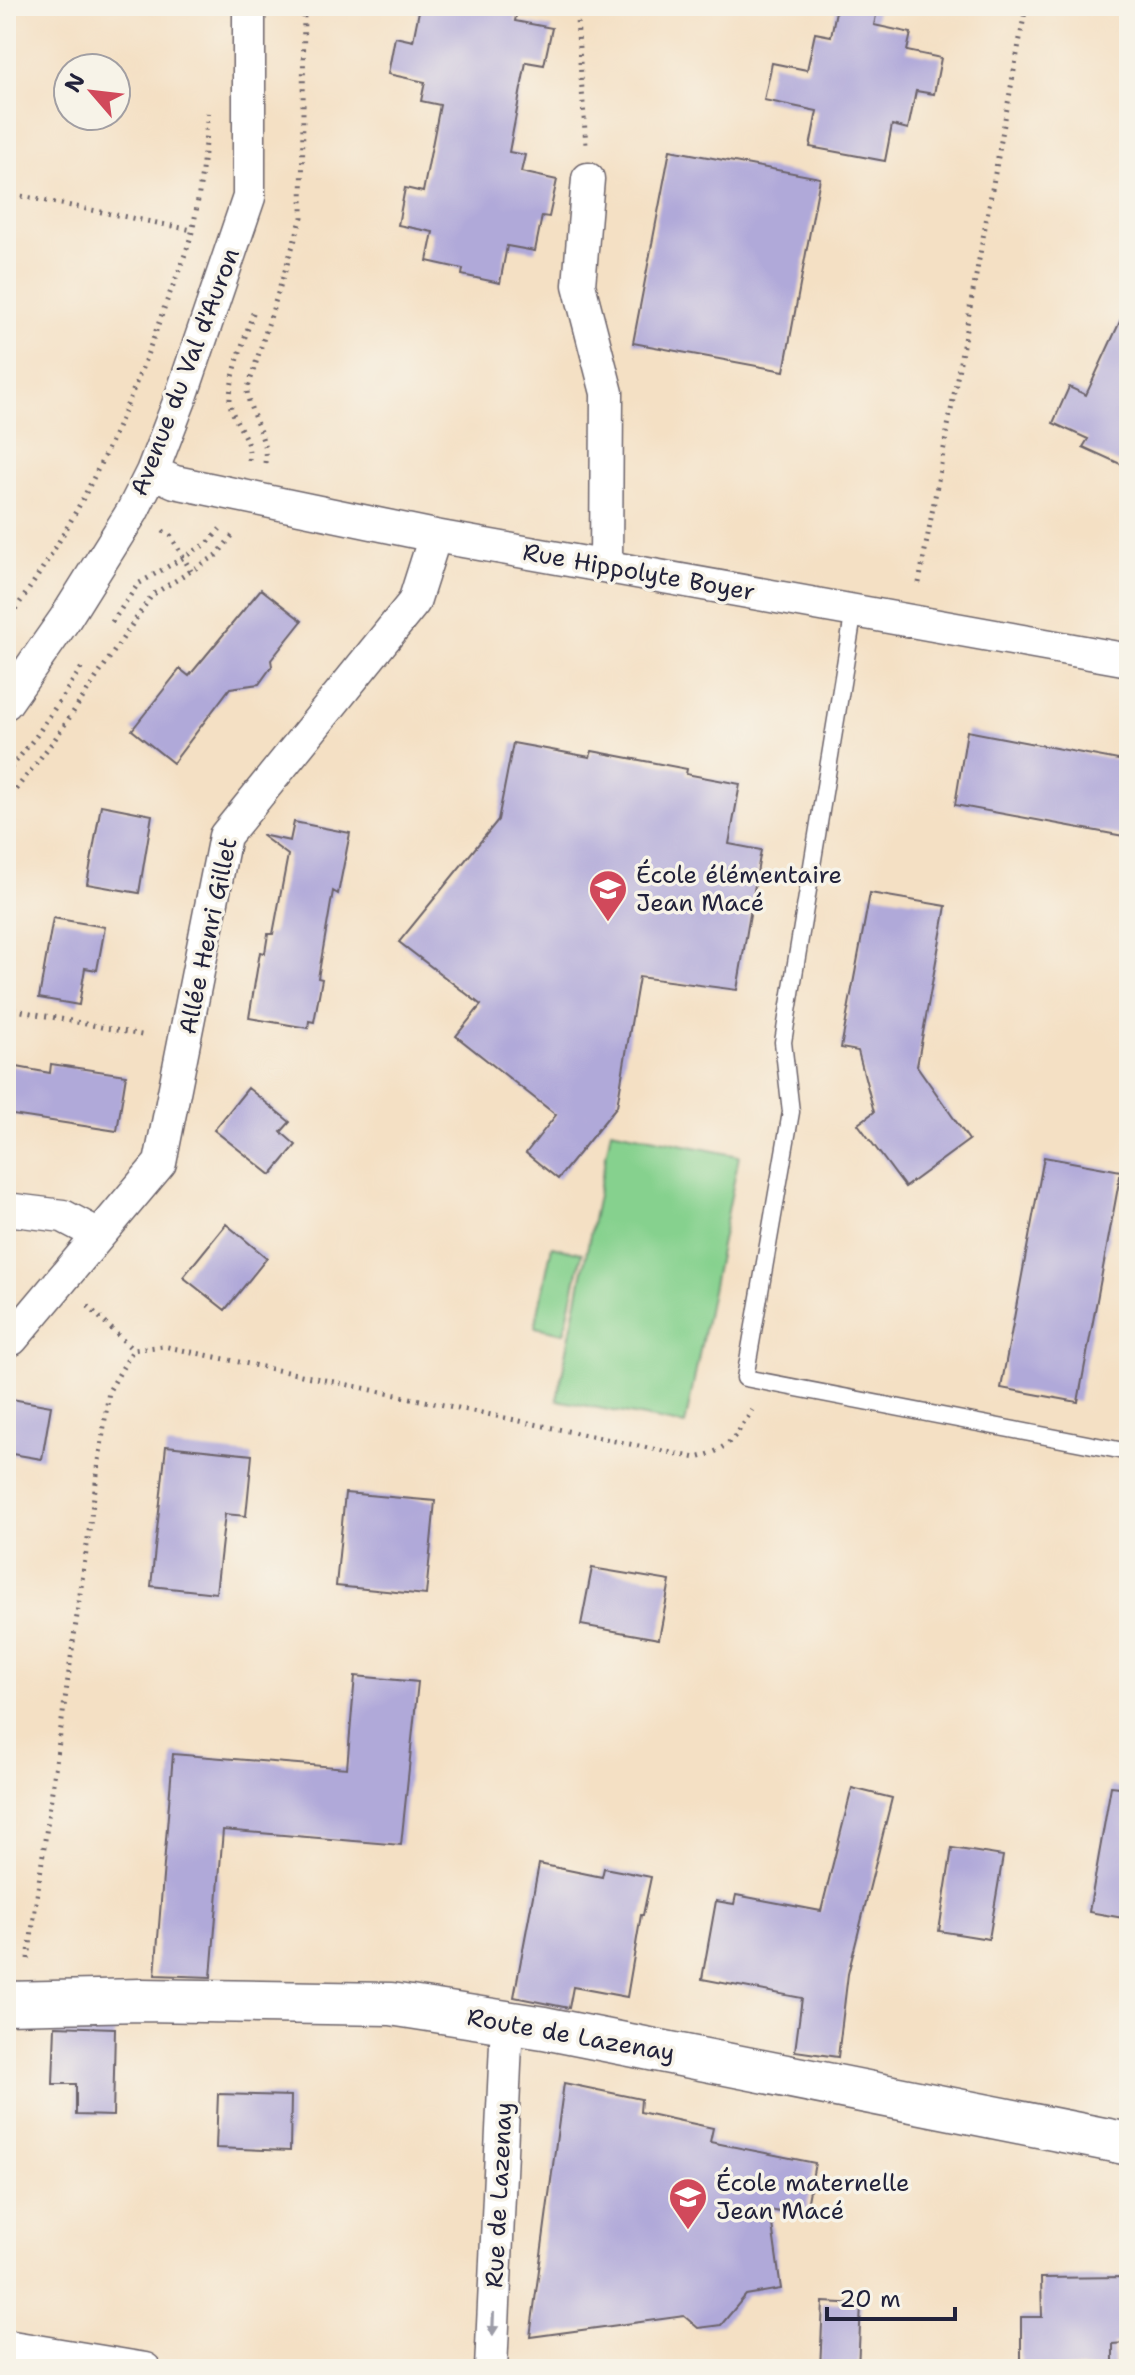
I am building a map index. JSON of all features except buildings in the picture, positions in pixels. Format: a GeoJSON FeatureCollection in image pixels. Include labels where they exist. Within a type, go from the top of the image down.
{"type":"FeatureCollection","features":[{"type":"Feature","properties":{"kind":"street","name":"Avenue du Val d'Auron"},"geometry":{"type":"LineString","coordinates":[[6,703],[65,619],[132,512],[152,472],[249,197],[249,6]]}},
{"type":"Feature","properties":{"kind":"street"},"geometry":{"type":"LineString","coordinates":[[588,179],[579,285],[607,393],[606,565]]}},
{"type":"Feature","properties":{"kind":"street","name":"Rue Hippolyte Boyer"},"geometry":{"type":"LineString","coordinates":[[152,472],[175,482],[435,536],[1129,660]]}},
{"type":"Feature","properties":{"kind":"street","name":"Allée Henri Gillet"},"geometry":{"type":"LineString","coordinates":[[6,1338],[12,1339],[160,1163],[225,836],[414,602],[435,536]]}},
{"type":"Feature","properties":{"kind":"street"},"geometry":{"type":"LineString","coordinates":[[6,1209],[63,1216],[99,1235]]}},
{"type":"Feature","properties":{"kind":"street","name":"Route de Lazenay"},"geometry":{"type":"LineString","coordinates":[[13,2003],[142,2000],[391,2004],[507,2022],[1129,2144]]}},
{"type":"Feature","properties":{"kind":"street","name":"Rue de Lazenay"},"geometry":{"type":"LineString","coordinates":[[491,2369],[507,2022]]}},
{"type":"Feature","properties":{"kind":"street"},"geometry":{"type":"LineString","coordinates":[[6,2346],[145,2369]]}},
{"type":"Feature","properties":{"kind":"lane"},"geometry":{"type":"LineString","coordinates":[[854,610],[783,1042],[791,1112],[745,1378],[1129,1452]]}},
{"type":"Feature","properties":{"kind":"path"},"geometry":{"type":"LineString","coordinates":[[6,802],[55,739],[152,595],[217,555],[261,500],[267,447],[248,404],[247,391],[302,217],[304,6]]}},
{"type":"Feature","properties":{"kind":"path"},"geometry":{"type":"LineString","coordinates":[[576,6],[588,179]]}},
{"type":"Feature","properties":{"kind":"path"},"geometry":{"type":"LineString","coordinates":[[912,620],[1026,6]]}},
{"type":"Feature","properties":{"kind":"path"},"geometry":{"type":"LineString","coordinates":[[6,622],[34,583],[98,473],[150,349],[192,230],[205,151],[208,96]]}},
{"type":"Feature","properties":{"kind":"path"},"geometry":{"type":"LineString","coordinates":[[6,193],[192,230]]}},
{"type":"Feature","properties":{"kind":"path"},"geometry":{"type":"LineString","coordinates":[[132,512],[171,536],[191,571]]}},
{"type":"Feature","properties":{"kind":"path"},"geometry":{"type":"LineString","coordinates":[[6,1008],[184,1044]]}},
{"type":"Feature","properties":{"kind":"path"},"geometry":{"type":"LineString","coordinates":[[62,1280],[133,1350]]}},
{"type":"Feature","properties":{"kind":"path"},"geometry":{"type":"LineString","coordinates":[[133,1350],[163,1346],[696,1458],[718,1453],[743,1425],[760,1398],[765,1381]]}},
{"type":"Feature","properties":{"kind":"path"},"geometry":{"type":"LineString","coordinates":[[13,2003],[109,1391],[133,1350]]}},
{"type":"Feature","properties":{"kind":"green space"},"geometry":{"type":"Polygon","coordinates":[[[611,1130],[739,1156],[685,1425],[557,1400],[611,1130]]]}},
{"type":"Feature","properties":{"kind":"green space"},"geometry":{"type":"Polygon","coordinates":[[[552,1246],[582,1253],[564,1333],[535,1327],[552,1246]]]}},
{"type":"Feature","properties":{"kind":"place","name":"École élémentaire Jean Macé"},"geometry":{"type":"Point","coordinates":[608,923]}},
{"type":"Feature","properties":{"kind":"place","name":"École maternelle Jean Macé"},"geometry":{"type":"Point","coordinates":[688,2231]}}]}
